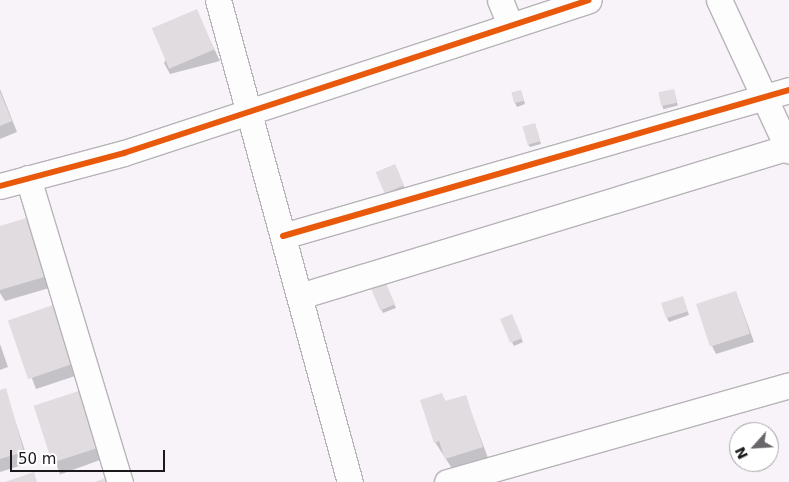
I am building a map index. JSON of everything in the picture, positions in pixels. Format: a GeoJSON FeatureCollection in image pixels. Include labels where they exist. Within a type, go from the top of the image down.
{"type":"FeatureCollection","features":[{"type":"Feature","properties":{"kind":"street"},"geometry":{"type":"LineString","coordinates":[[218,0],[251,111],[350,482]]}},
{"type":"Feature","properties":{"kind":"street"},"geometry":{"type":"LineString","coordinates":[[500,0],[510,25]]}},
{"type":"Feature","properties":{"kind":"street"},"geometry":{"type":"LineString","coordinates":[[0,186],[124,153],[588,0]]}},
{"type":"Feature","properties":{"kind":"street"},"geometry":{"type":"LineString","coordinates":[[300,296],[789,148],[778,93],[719,0]]}},
{"type":"Feature","properties":{"kind":"street"},"geometry":{"type":"LineString","coordinates":[[283,236],[778,93]]}},
{"type":"Feature","properties":{"kind":"street"},"geometry":{"type":"LineString","coordinates":[[28,178],[120,482]]}},
{"type":"Feature","properties":{"kind":"street"},"geometry":{"type":"LineString","coordinates":[[447,482],[789,384]]}},
{"type":"Feature","properties":{"kind":"building"},"geometry":{"type":"Polygon","coordinates":[[[197,9],[214,50],[169,69],[152,28],[197,9]]]}},
{"type":"Feature","properties":{"kind":"building"},"geometry":{"type":"Polygon","coordinates":[[[674,89],[677,103],[661,106],[658,92],[674,89]]]}},
{"type":"Feature","properties":{"kind":"building"},"geometry":{"type":"Polygon","coordinates":[[[521,90],[524,101],[514,103],[511,93],[521,90]]]}},
{"type":"Feature","properties":{"kind":"building"},"geometry":{"type":"Polygon","coordinates":[[[0,92],[12,121],[0,126],[0,92]]]}},
{"type":"Feature","properties":{"kind":"building"},"geometry":{"type":"Polygon","coordinates":[[[535,123],[540,141],[528,145],[523,127],[535,123]]]}},
{"type":"Feature","properties":{"kind":"building"},"geometry":{"type":"Polygon","coordinates":[[[395,164],[404,185],[385,193],[376,172],[395,164]]]}},
{"type":"Feature","properties":{"kind":"building"},"geometry":{"type":"Polygon","coordinates":[[[33,216],[51,275],[0,290],[0,226],[33,216]]]}},
{"type":"Feature","properties":{"kind":"building"},"geometry":{"type":"Polygon","coordinates":[[[386,283],[395,304],[380,310],[371,289],[386,283]]]}},
{"type":"Feature","properties":{"kind":"building"},"geometry":{"type":"Polygon","coordinates":[[[736,291],[750,334],[710,347],[696,304],[736,291]]]}},
{"type":"Feature","properties":{"kind":"building"},"geometry":{"type":"Polygon","coordinates":[[[683,296],[688,311],[666,318],[661,303],[683,296]]]}},
{"type":"Feature","properties":{"kind":"building"},"geometry":{"type":"Polygon","coordinates":[[[59,303],[79,362],[28,379],[8,321],[59,303]]]}},
{"type":"Feature","properties":{"kind":"building"},"geometry":{"type":"Polygon","coordinates":[[[512,314],[522,338],[510,343],[500,319],[512,314]]]}},
{"type":"Feature","properties":{"kind":"building"},"geometry":{"type":"Polygon","coordinates":[[[6,388],[24,452],[0,459],[0,390],[6,388]]]}},
{"type":"Feature","properties":{"kind":"building"},"geometry":{"type":"Polygon","coordinates":[[[85,389],[104,446],[52,463],[34,406],[85,389]]]}},
{"type":"Feature","properties":{"kind":"building"},"geometry":{"type":"Polygon","coordinates":[[[442,393],[445,401],[466,395],[483,447],[445,459],[439,441],[434,443],[420,400],[442,393]]]}},
{"type":"Feature","properties":{"kind":"building"},"geometry":{"type":"Polygon","coordinates":[[[34,472],[37,482],[5,482],[34,472]]]}},
{"type":"Feature","properties":{"kind":"building"},"geometry":{"type":"Polygon","coordinates":[[[113,476],[115,482],[94,482],[113,476]]]}},
{"type":"Feature","properties":{"kind":"cycle path"},"geometry":{"type":"LineString","coordinates":[[0,186],[124,153],[588,0]]}},
{"type":"Feature","properties":{"kind":"cycle path"},"geometry":{"type":"LineString","coordinates":[[283,236],[789,90]]}}]}
